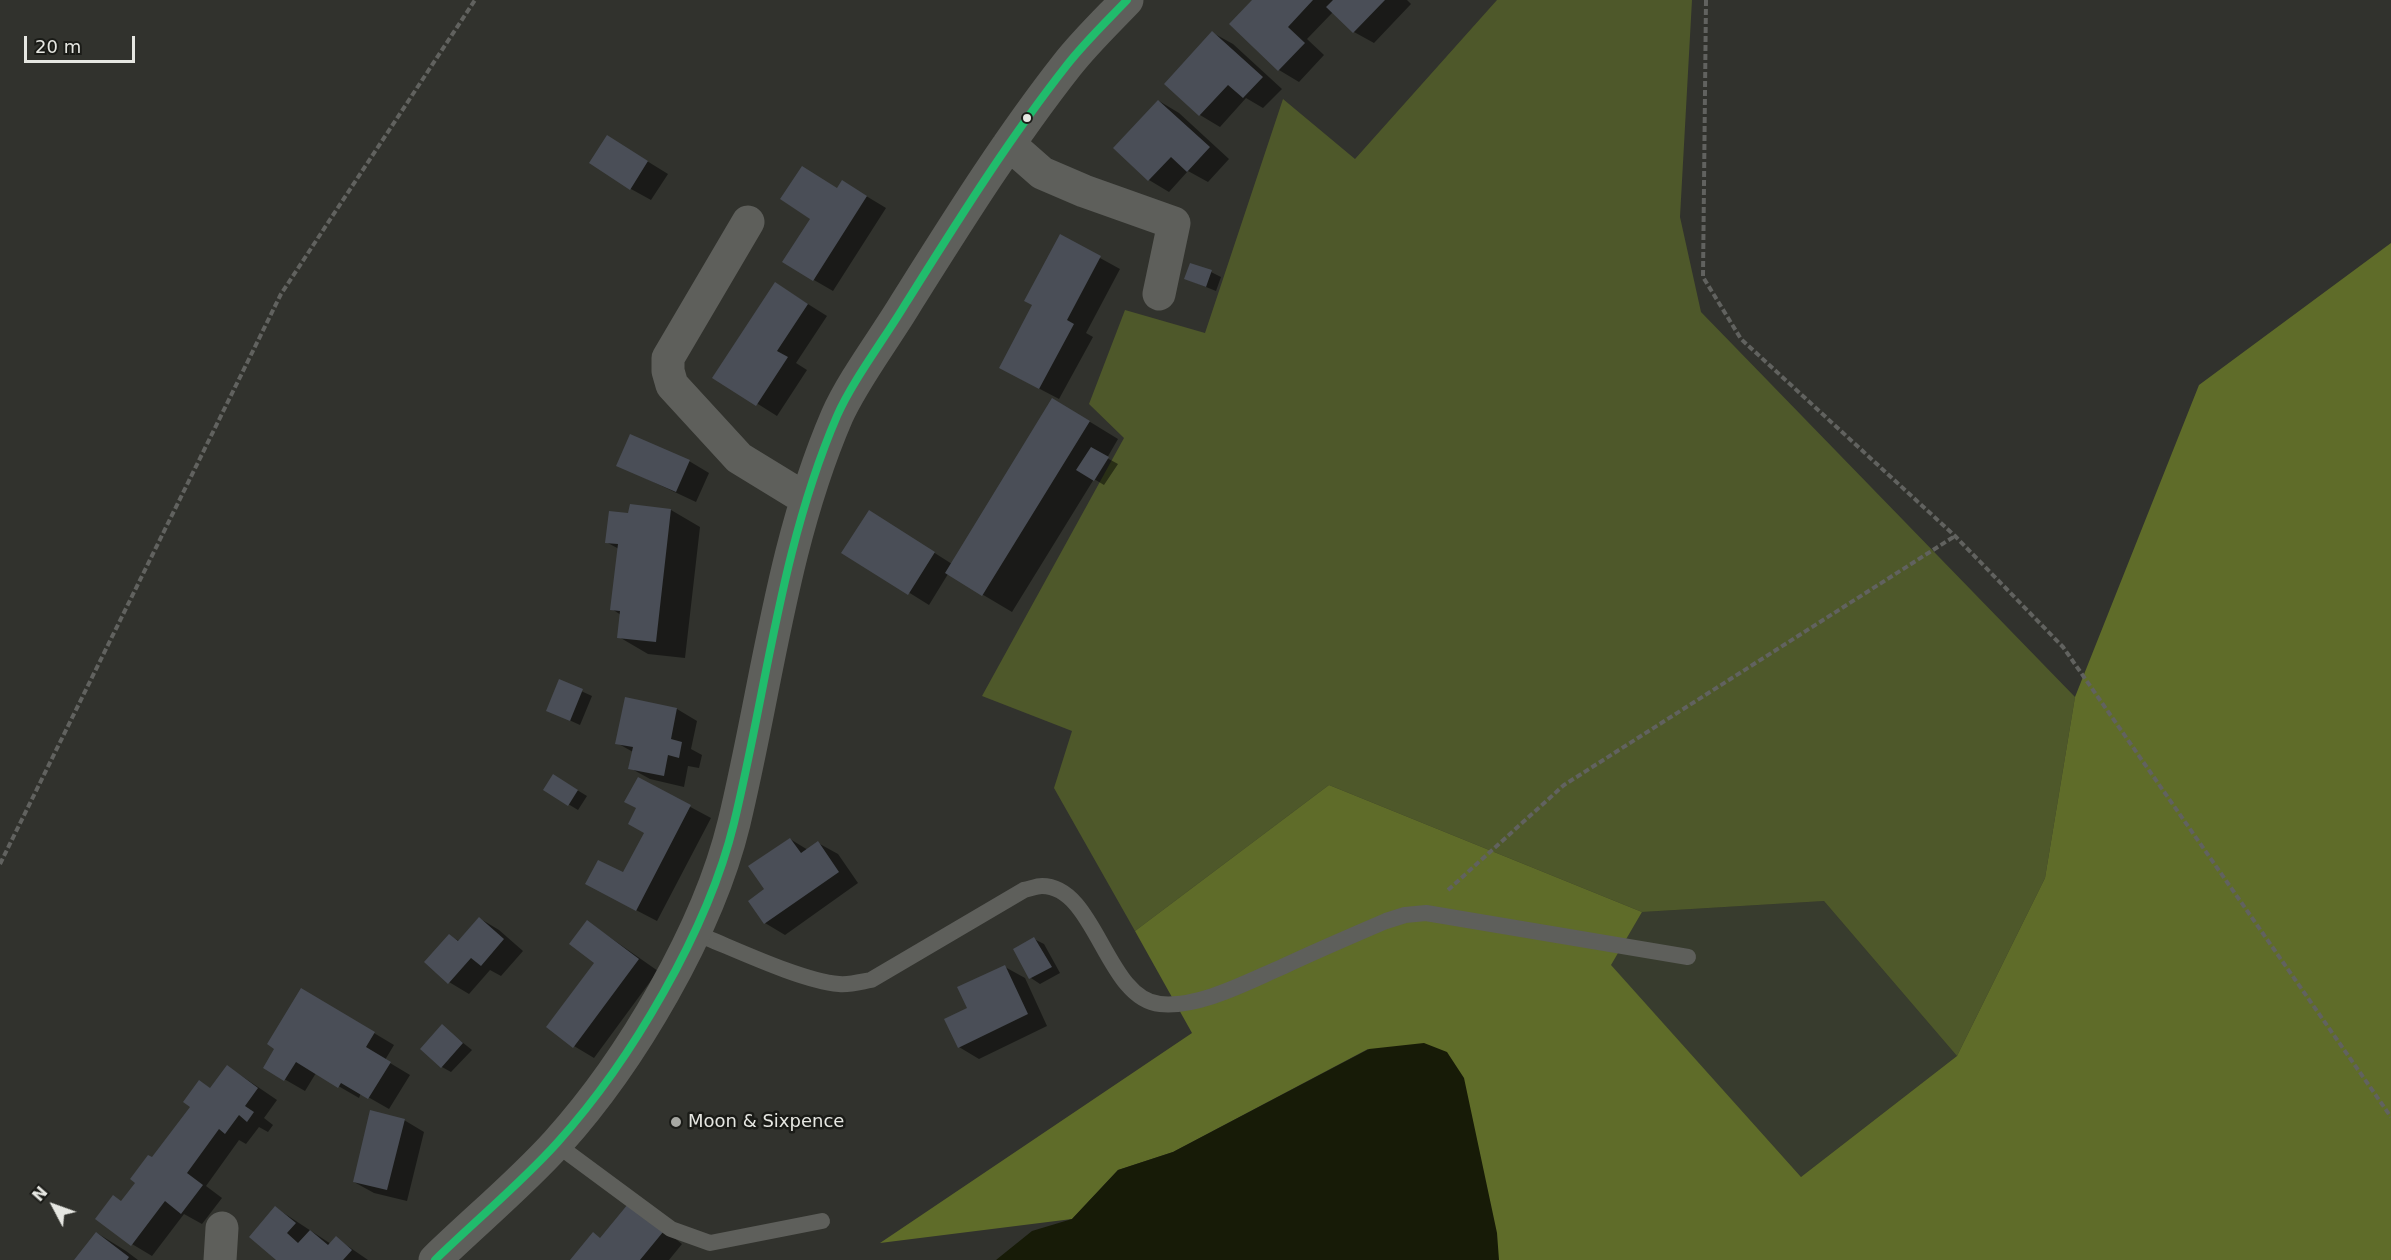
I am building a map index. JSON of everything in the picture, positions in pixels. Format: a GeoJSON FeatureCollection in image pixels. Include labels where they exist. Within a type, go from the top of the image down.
{"type":"FeatureCollection","features":[{"type":"Feature","properties":{"kind":"street"},"geometry":{"type":"LineString","coordinates":[[435,1260],[556,1144],[602,1087],[653,1009],[695,933],[709,901],[734,825],[777,613],[806,499],[839,413],[944,243],[1009,144],[1069,62],[1127,0]]}},
{"type":"Feature","properties":{"kind":"street"},"geometry":{"type":"LineString","coordinates":[[1009,144],[1042,173],[1084,191],[1174,223],[1159,294]]}},
{"type":"Feature","properties":{"kind":"street"},"geometry":{"type":"LineString","coordinates":[[748,222],[668,358],[668,371],[672,385],[739,458],[806,499]]}},
{"type":"Feature","properties":{"kind":"street"},"geometry":{"type":"LineString","coordinates":[[220,1260],[222,1228]]}},
{"type":"Feature","properties":{"kind":"lane"},"geometry":{"type":"LineString","coordinates":[[695,933],[815,980],[839,984],[857,983],[871,980],[1024,890],[1042,886],[1060,891],[1075,904],[1127,983],[1142,997],[1159,1004],[1216,995],[1386,921],[1405,915],[1426,913],[1688,957]]}},
{"type":"Feature","properties":{"kind":"lane"},"geometry":{"type":"LineString","coordinates":[[556,1144],[671,1229],[710,1244],[822,1221]]}},
{"type":"Feature","properties":{"kind":"path"},"geometry":{"type":"LineString","coordinates":[[0,864],[281,294],[475,0]]}},
{"type":"Feature","properties":{"kind":"path"},"geometry":{"type":"LineString","coordinates":[[1706,0],[1703,278],[1741,339],[1955,536],[2063,647],[2391,1117]]}},
{"type":"Feature","properties":{"kind":"path"},"geometry":{"type":"LineString","coordinates":[[1426,913],[1432,903],[1564,785],[1955,536]]}},
{"type":"Feature","properties":{"kind":"shaded area"},"geometry":{"type":"Polygon","coordinates":[[[1824,901],[1957,1056],[1801,1177],[1610,965],[1642,912],[1824,901]]]}},
{"type":"Feature","properties":{"kind":"shaded area"},"geometry":{"type":"Polygon","coordinates":[[[1424,1043],[1447,1052],[1464,1078],[1497,1233],[1499,1260],[996,1260],[1032,1231],[1072,1219],[1118,1170],[1173,1152],[1369,1049],[1424,1043]]]}},
{"type":"Feature","properties":{"kind":"green space"},"geometry":{"type":"Polygon","coordinates":[[[1497,0],[1692,0],[1680,217],[1701,312],[2075,697],[2045,878],[1957,1056],[1824,901],[1642,912],[1329,785],[1135,931],[1054,788],[1072,731],[982,696],[1124,438],[1089,404],[1125,310],[1205,333],[1283,99],[1355,159],[1497,0]]]}},
{"type":"Feature","properties":{"kind":"green space"},"geometry":{"type":"Polygon","coordinates":[[[2391,243],[2391,1260],[1498,1260],[1368,1049],[1173,1152],[1118,1170],[1072,1219],[880,1243],[1192,1033],[1135,931],[1329,785],[1642,912],[1611,965],[1801,1177],[1957,1056],[2045,878],[2075,697],[2199,385],[2391,243]]]}},
{"type":"Feature","properties":{"kind":"building"},"geometry":{"type":"Polygon","coordinates":[[[1252,0],[1313,0],[1288,27],[1305,43],[1278,71],[1229,24],[1252,0]]]}},
{"type":"Feature","properties":{"kind":"building"},"geometry":{"type":"Polygon","coordinates":[[[1333,0],[1385,0],[1353,33],[1326,7],[1333,0]]]}},
{"type":"Feature","properties":{"kind":"building"},"geometry":{"type":"Polygon","coordinates":[[[1212,31],[1263,77],[1243,98],[1228,85],[1199,116],[1164,84],[1212,31]]]}},
{"type":"Feature","properties":{"kind":"building"},"geometry":{"type":"Polygon","coordinates":[[[1158,100],[1210,147],[1187,172],[1171,157],[1148,181],[1113,148],[1158,100]]]}},
{"type":"Feature","properties":{"kind":"building"},"geometry":{"type":"Polygon","coordinates":[[[607,135],[648,161],[630,190],[589,163],[607,135]]]}},
{"type":"Feature","properties":{"kind":"building"},"geometry":{"type":"Polygon","coordinates":[[[802,166],[837,188],[842,180],[867,196],[813,281],[782,262],[810,219],[780,199],[802,166]]]}},
{"type":"Feature","properties":{"kind":"building"},"geometry":{"type":"Polygon","coordinates":[[[1060,234],[1101,256],[1067,320],[1074,324],[1039,389],[999,368],[1032,305],[1024,301],[1060,234]]]}},
{"type":"Feature","properties":{"kind":"building"},"geometry":{"type":"Polygon","coordinates":[[[1190,263],[1212,270],[1206,287],[1184,279],[1190,263]]]}},
{"type":"Feature","properties":{"kind":"building"},"geometry":{"type":"Polygon","coordinates":[[[775,282],[808,304],[777,351],[788,357],[756,406],[712,378],[775,282]]]}},
{"type":"Feature","properties":{"kind":"building"},"geometry":{"type":"Polygon","coordinates":[[[1052,398],[1090,421],[982,596],[945,573],[1052,398]]]}},
{"type":"Feature","properties":{"kind":"building"},"geometry":{"type":"Polygon","coordinates":[[[630,434],[690,460],[676,492],[616,466],[630,434]]]}},
{"type":"Feature","properties":{"kind":"building"},"geometry":{"type":"Polygon","coordinates":[[[1091,447],[1109,457],[1094,481],[1076,470],[1091,447]]]}},
{"type":"Feature","properties":{"kind":"building"},"geometry":{"type":"Polygon","coordinates":[[[630,504],[671,509],[656,642],[617,638],[620,611],[610,610],[618,544],[605,543],[609,511],[628,513],[630,504]]]}},
{"type":"Feature","properties":{"kind":"building"},"geometry":{"type":"Polygon","coordinates":[[[869,510],[935,552],[908,595],[841,553],[869,510]]]}},
{"type":"Feature","properties":{"kind":"building"},"geometry":{"type":"Polygon","coordinates":[[[559,679],[583,689],[570,721],[546,711],[559,679]]]}},
{"type":"Feature","properties":{"kind":"building"},"geometry":{"type":"Polygon","coordinates":[[[625,697],[677,708],[671,739],[682,742],[679,758],[668,755],[664,776],[628,769],[633,747],[615,744],[625,697]]]}},
{"type":"Feature","properties":{"kind":"building"},"geometry":{"type":"Polygon","coordinates":[[[553,774],[578,790],[568,806],[543,790],[553,774]]]}},
{"type":"Feature","properties":{"kind":"building"},"geometry":{"type":"Polygon","coordinates":[[[638,777],[691,805],[636,911],[585,884],[598,860],[623,872],[644,833],[628,824],[636,808],[624,802],[638,777]]]}},
{"type":"Feature","properties":{"kind":"building"},"geometry":{"type":"Polygon","coordinates":[[[790,838],[801,853],[818,841],[839,872],[764,924],[748,901],[764,889],[748,866],[790,838]]]}},
{"type":"Feature","properties":{"kind":"building"},"geometry":{"type":"Polygon","coordinates":[[[479,917],[504,939],[481,966],[471,958],[448,984],[424,962],[449,934],[458,941],[479,917]]]}},
{"type":"Feature","properties":{"kind":"building"},"geometry":{"type":"Polygon","coordinates":[[[587,920],[639,959],[573,1048],[546,1027],[594,963],[569,944],[587,920]]]}},
{"type":"Feature","properties":{"kind":"building"},"geometry":{"type":"Polygon","coordinates":[[[1034,937],[1052,967],[1029,979],[1013,949],[1034,937]]]}},
{"type":"Feature","properties":{"kind":"building"},"geometry":{"type":"Polygon","coordinates":[[[1005,965],[1028,1014],[958,1048],[944,1019],[967,1008],[957,987],[1005,965]]]}},
{"type":"Feature","properties":{"kind":"building"},"geometry":{"type":"Polygon","coordinates":[[[301,988],[375,1032],[366,1047],[391,1062],[368,1099],[341,1083],[338,1088],[296,1062],[284,1081],[263,1068],[274,1049],[267,1044],[301,988]]]}},
{"type":"Feature","properties":{"kind":"building"},"geometry":{"type":"Polygon","coordinates":[[[442,1024],[463,1043],[441,1068],[420,1049],[442,1024]]]}},
{"type":"Feature","properties":{"kind":"building"},"geometry":{"type":"Polygon","coordinates":[[[227,1065],[258,1088],[245,1106],[254,1112],[247,1122],[239,1115],[225,1134],[219,1129],[187,1173],[203,1185],[181,1214],[165,1201],[131,1246],[95,1219],[113,1195],[121,1201],[135,1183],[130,1179],[148,1155],[152,1157],[190,1107],[183,1102],[199,1080],[210,1088],[227,1065]]]}},
{"type":"Feature","properties":{"kind":"building"},"geometry":{"type":"Polygon","coordinates":[[[370,1110],[405,1119],[387,1190],[353,1182],[370,1110]]]}},
{"type":"Feature","properties":{"kind":"building"},"geometry":{"type":"Polygon","coordinates":[[[628,1204],[663,1232],[640,1260],[570,1260],[593,1232],[600,1238],[628,1204]]]}},
{"type":"Feature","properties":{"kind":"building"},"geometry":{"type":"Polygon","coordinates":[[[275,1206],[296,1223],[287,1233],[298,1243],[310,1230],[328,1245],[336,1236],[352,1250],[343,1260],[276,1260],[249,1237],[275,1206]]]}},
{"type":"Feature","properties":{"kind":"building"},"geometry":{"type":"Polygon","coordinates":[[[96,1232],[129,1257],[127,1260],[74,1260],[96,1232]]]}},
{"type":"Feature","properties":{"kind":"transit line"},"geometry":{"type":"LineString","coordinates":[[435,1260],[513,1188],[557,1143],[612,1073],[664,992],[706,907],[722,864],[746,772],[777,617],[802,515],[837,416],[860,374],[964,212],[1045,93],[1074,56],[1127,0]]}},
{"type":"Feature","properties":{"kind":"place","name":"Moon & Sixpence"},"geometry":{"type":"Point","coordinates":[676,1122]}}]}
